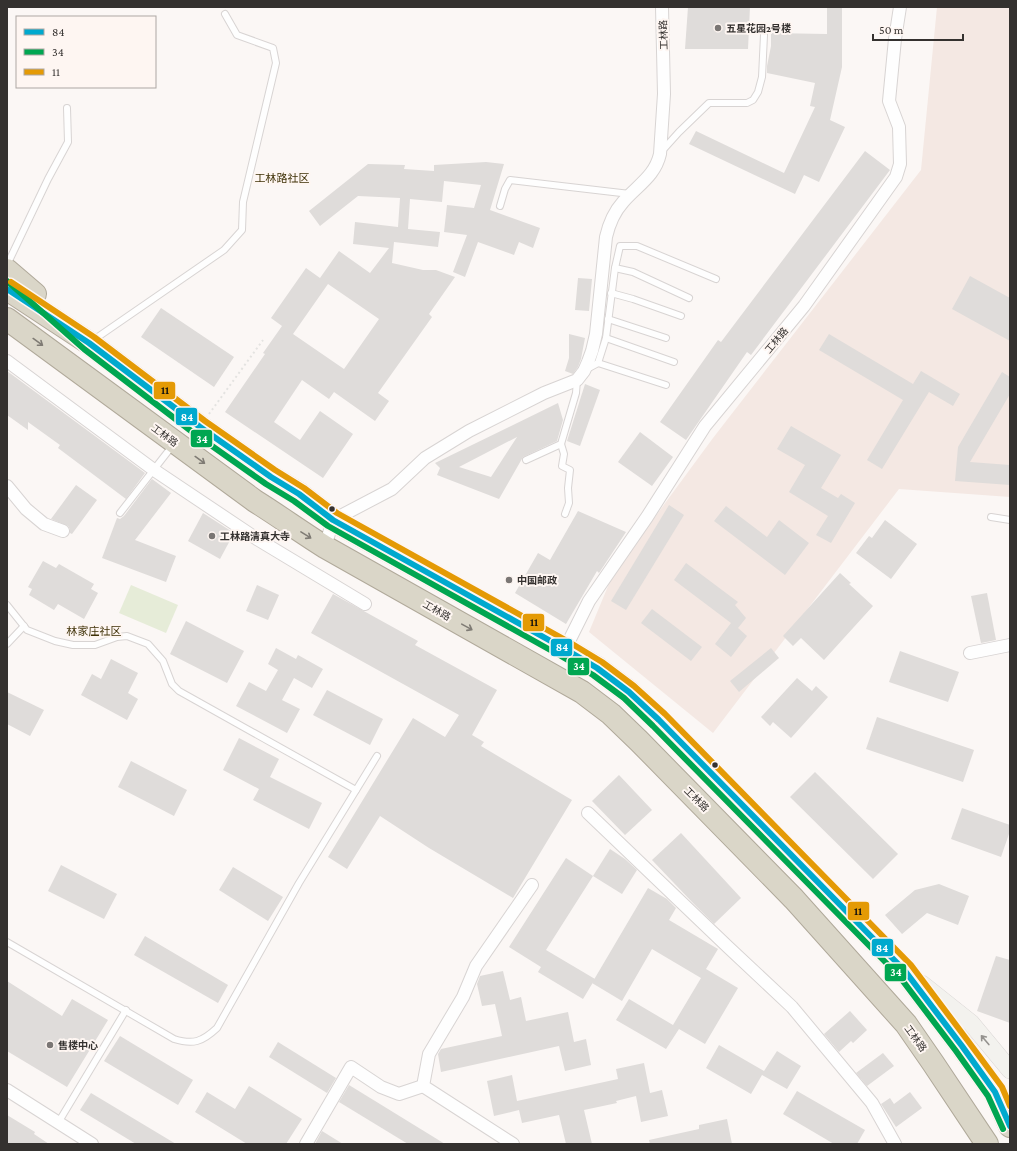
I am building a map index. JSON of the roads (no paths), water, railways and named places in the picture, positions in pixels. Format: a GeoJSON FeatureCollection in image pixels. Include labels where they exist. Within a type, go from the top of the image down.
{"type":"FeatureCollection","features":[{"type":"Feature","properties":{"kind":"highway"},"geometry":{"type":"LineString","coordinates":[[7,270],[90,342],[200,427],[271,477],[299,494],[333,520],[565,649],[597,668],[630,692],[905,970],[995,1092],[1010,1126]]}},
{"type":"Feature","properties":{"kind":"highway"},"geometry":{"type":"LineString","coordinates":[[7,289],[90,342]]}},
{"type":"Feature","properties":{"kind":"highway","name":"工林路"},"geometry":{"type":"LineString","coordinates":[[7,319],[255,501],[284,519],[299,531],[582,692],[611,714],[794,898],[906,1024],[987,1144]]}},
{"type":"Feature","properties":{"kind":"street","name":"工林路"},"geometry":{"type":"LineString","coordinates":[[580,376],[592,351],[596,334],[608,227],[613,216],[623,202],[654,170],[660,154],[664,94],[662,7]]}},
{"type":"Feature","properties":{"kind":"street","name":"工林路"},"geometry":{"type":"LineString","coordinates":[[565,649],[589,601],[647,517],[705,426],[804,306],[896,177],[900,164],[899,128],[889,101],[895,39],[900,7]]}},
{"type":"Feature","properties":{"kind":"street"},"geometry":{"type":"LineString","coordinates":[[7,361],[154,470],[257,539],[364,604]]}},
{"type":"Feature","properties":{"kind":"street"},"geometry":{"type":"LineString","coordinates":[[325,547],[333,520],[392,489],[425,458],[469,431],[580,376]]}},
{"type":"Feature","properties":{"kind":"street"},"geometry":{"type":"LineString","coordinates":[[7,486],[26,509],[44,524],[63,531]]}},
{"type":"Feature","properties":{"kind":"street"},"geometry":{"type":"LineString","coordinates":[[970,653],[1010,645]]}},
{"type":"Feature","properties":{"kind":"street"},"geometry":{"type":"LineString","coordinates":[[588,813],[792,1007],[872,1103],[895,1144]]}},
{"type":"Feature","properties":{"kind":"street"},"geometry":{"type":"LineString","coordinates":[[423,1086],[428,1054],[463,997],[476,966],[532,885]]}},
{"type":"Feature","properties":{"kind":"street"},"geometry":{"type":"LineString","coordinates":[[905,970],[971,1023],[1010,1070]]}},
{"type":"Feature","properties":{"kind":"street"},"geometry":{"type":"LineString","coordinates":[[306,1144],[351,1067],[381,1086],[399,1094],[423,1086]]}},
{"type":"Feature","properties":{"kind":"street"},"geometry":{"type":"LineString","coordinates":[[423,1086],[513,1144]]}},
{"type":"Feature","properties":{"kind":"street"},"geometry":{"type":"LineString","coordinates":[[7,1090],[92,1144]]}},
{"type":"Feature","properties":{"kind":"lane"},"geometry":{"type":"LineString","coordinates":[[90,342],[224,250],[242,230],[243,202],[276,63],[273,48],[237,35],[226,14]]}},
{"type":"Feature","properties":{"kind":"lane"},"geometry":{"type":"LineString","coordinates":[[660,154],[679,132],[709,103],[747,103],[753,100],[758,92],[762,77],[764,35]]}},
{"type":"Feature","properties":{"kind":"lane"},"geometry":{"type":"LineString","coordinates":[[7,265],[48,179],[68,142],[67,108]]}},
{"type":"Feature","properties":{"kind":"lane"},"geometry":{"type":"LineString","coordinates":[[500,206],[505,189],[510,180],[631,194]]}},
{"type":"Feature","properties":{"kind":"lane"},"geometry":{"type":"LineString","coordinates":[[565,514],[569,503],[568,488],[570,470],[562,466],[564,454],[561,444],[580,376],[598,363],[606,338],[611,293],[620,246],[637,246],[716,279]]}},
{"type":"Feature","properties":{"kind":"lane"},"geometry":{"type":"LineString","coordinates":[[615,268],[634,272],[689,298]]}},
{"type":"Feature","properties":{"kind":"lane"},"geometry":{"type":"LineString","coordinates":[[611,293],[681,316]]}},
{"type":"Feature","properties":{"kind":"lane"},"geometry":{"type":"LineString","coordinates":[[608,319],[666,338]]}},
{"type":"Feature","properties":{"kind":"lane"},"geometry":{"type":"LineString","coordinates":[[606,338],[674,362]]}},
{"type":"Feature","properties":{"kind":"lane"},"geometry":{"type":"LineString","coordinates":[[598,363],[666,385]]}},
{"type":"Feature","properties":{"kind":"lane"},"geometry":{"type":"LineString","coordinates":[[120,513],[175,442]]}},
{"type":"Feature","properties":{"kind":"lane"},"geometry":{"type":"LineString","coordinates":[[526,460],[561,444]]}},
{"type":"Feature","properties":{"kind":"lane"},"geometry":{"type":"LineString","coordinates":[[991,517],[1010,520]]}},
{"type":"Feature","properties":{"kind":"lane"},"geometry":{"type":"LineString","coordinates":[[7,605],[27,630],[55,641],[73,645],[95,645],[117,637],[127,636],[148,644],[163,661],[172,684],[179,690],[356,790]]}},
{"type":"Feature","properties":{"kind":"lane"},"geometry":{"type":"LineString","coordinates":[[7,644],[24,626]]}},
{"type":"Feature","properties":{"kind":"lane"},"geometry":{"type":"LineString","coordinates":[[7,942],[174,1039],[185,1042],[194,1042],[206,1038],[217,1028],[299,883],[376,756]]}},
{"type":"Feature","properties":{"kind":"lane"},"geometry":{"type":"LineString","coordinates":[[58,1123],[126,1010]]}},
{"type":"Feature","properties":{"kind":"place","name":"五星花园2号楼"},"geometry":{"type":"Point","coordinates":[718,28]}},
{"type":"Feature","properties":{"kind":"place","name":"工林路清真大寺"},"geometry":{"type":"Point","coordinates":[212,536]}},
{"type":"Feature","properties":{"kind":"place","name":"中国邮政"},"geometry":{"type":"Point","coordinates":[509,580]}},
{"type":"Feature","properties":{"kind":"place","name":"售楼中心"},"geometry":{"type":"Point","coordinates":[50,1045]}},
{"type":"Feature","properties":{"kind":"district","name":"工林路社区"},"geometry":{"type":"Point","coordinates":[282,178]}},
{"type":"Feature","properties":{"kind":"district","name":"林家庄社区"},"geometry":{"type":"Point","coordinates":[94,631]}}]}
